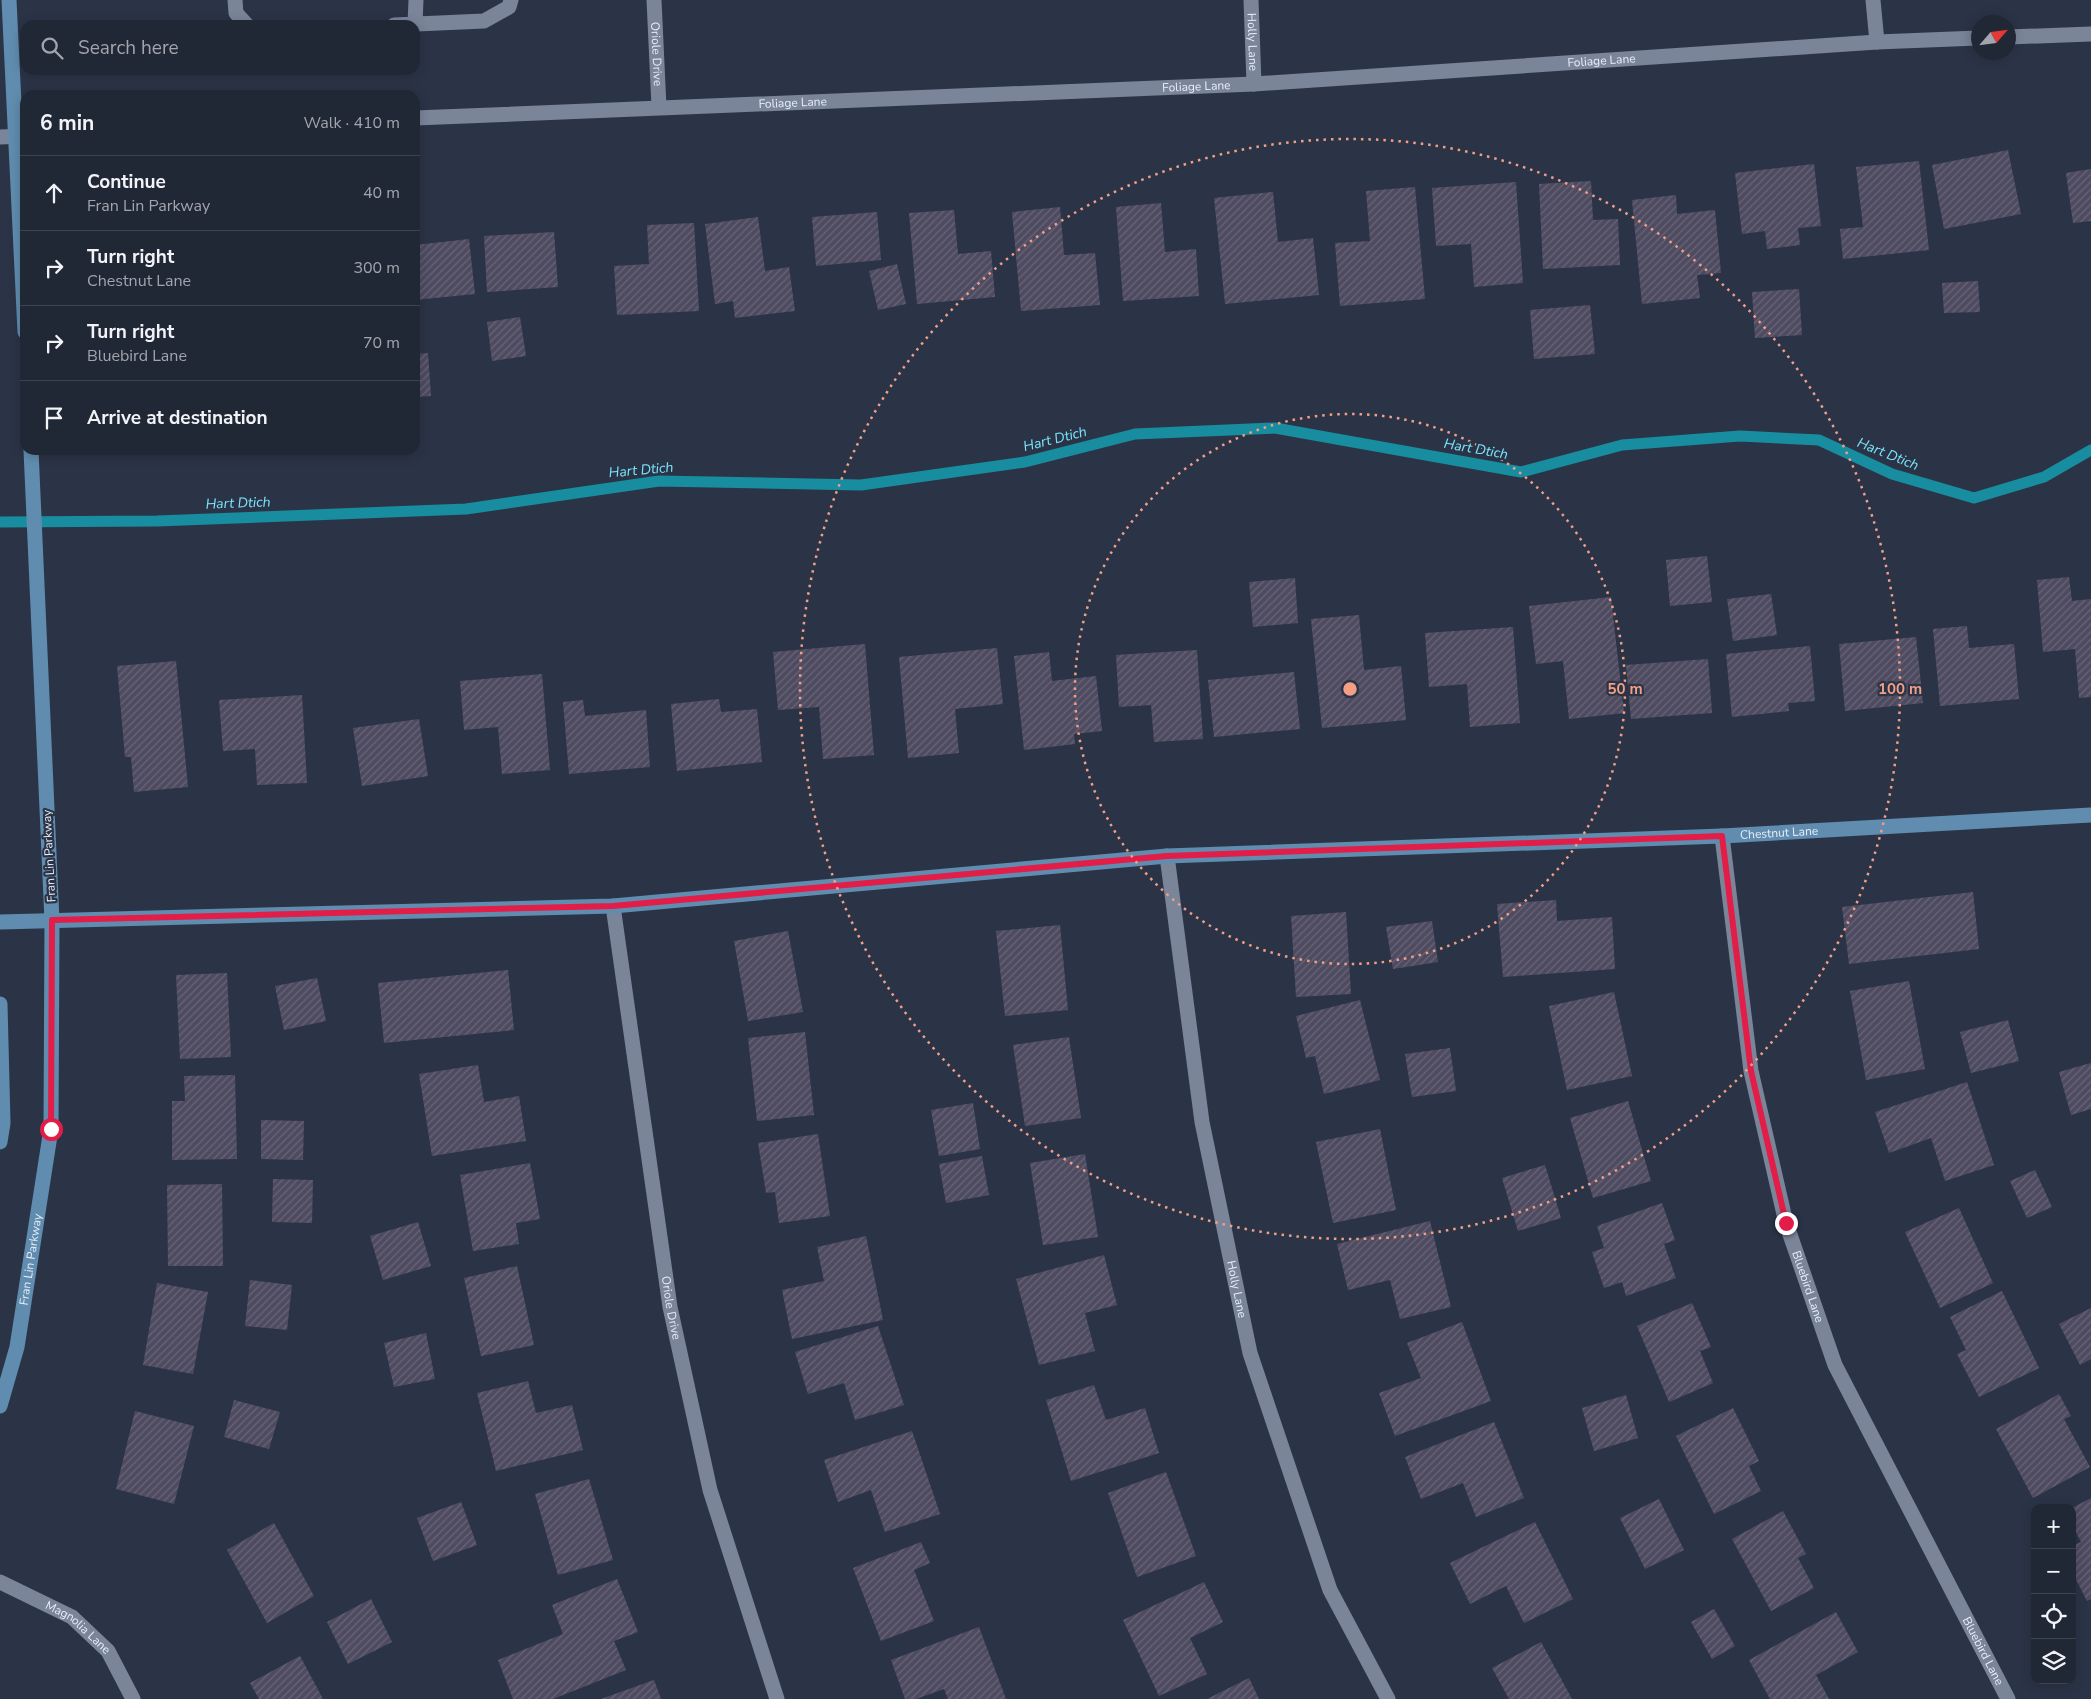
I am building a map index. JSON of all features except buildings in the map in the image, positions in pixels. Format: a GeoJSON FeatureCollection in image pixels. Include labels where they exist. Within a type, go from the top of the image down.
{"type":"FeatureCollection","features":[{"type":"Feature","properties":{"kind":"street"},"geometry":{"type":"LineString","coordinates":[[0,137],[20,136],[9,0]]}},
{"type":"Feature","properties":{"kind":"street"},"geometry":{"type":"LineString","coordinates":[[235,0],[236,13],[242,20]]}},
{"type":"Feature","properties":{"kind":"street"},"geometry":{"type":"LineString","coordinates":[[415,20],[416,0]]}},
{"type":"Feature","properties":{"kind":"street"},"geometry":{"type":"LineString","coordinates":[[420,24],[484,21],[509,7],[511,0]]}},
{"type":"Feature","properties":{"kind":"street","name":"Oriole Drive"},"geometry":{"type":"LineString","coordinates":[[654,0],[659,107]]}},
{"type":"Feature","properties":{"kind":"street","name":"Holly Lane"},"geometry":{"type":"LineString","coordinates":[[1251,0],[1254,84]]}},
{"type":"Feature","properties":{"kind":"street"},"geometry":{"type":"LineString","coordinates":[[1873,0],[1877,42]]}},
{"type":"Feature","properties":{"kind":"street"},"geometry":{"type":"LineString","coordinates":[[2016,37],[2091,34]]}},
{"type":"Feature","properties":{"kind":"street","name":"Foliage Lane"},"geometry":{"type":"LineString","coordinates":[[420,118],[1254,84],[1877,42],[1971,38]]}},
{"type":"Feature","properties":{"kind":"street","name":"Fran Lin Parkway"},"geometry":{"type":"LineString","coordinates":[[0,1406],[18,1347],[51,1129],[52,920],[31,455]]}},
{"type":"Feature","properties":{"kind":"street","name":"Chestnut Lane"},"geometry":{"type":"LineString","coordinates":[[0,922],[613,906],[1167,856],[1722,836],[2091,815]]}},
{"type":"Feature","properties":{"kind":"street","name":"Bluebird Lane"},"geometry":{"type":"LineString","coordinates":[[1722,836],[1751,1071],[1786,1223],[1835,1365],[2008,1699]]}},
{"type":"Feature","properties":{"kind":"street","name":"Holly Lane"},"geometry":{"type":"LineString","coordinates":[[1167,856],[1202,1122],[1250,1353],[1330,1590],[1388,1699]]}},
{"type":"Feature","properties":{"kind":"street","name":"Oriole Drive"},"geometry":{"type":"LineString","coordinates":[[613,906],[670,1307],[710,1490],[777,1699]]}},
{"type":"Feature","properties":{"kind":"street"},"geometry":{"type":"LineString","coordinates":[[0,1004],[3,1123],[0,1142]]}},
{"type":"Feature","properties":{"kind":"street","name":"Magnolia Lane"},"geometry":{"type":"LineString","coordinates":[[0,1582],[72,1616],[108,1651],[133,1699]]}},
{"type":"Feature","properties":{"kind":"waterway","name":"Hart Dtich"},"geometry":{"type":"LineString","coordinates":[[0,522],[157,521],[466,509],[659,481],[861,485],[1025,462],[1135,434],[1275,428],[1521,472],[1622,445],[1740,436],[1819,440],[1892,474],[1974,498],[2044,477],[2091,450]]}},
{"type":"Feature","properties":{"kind":"route"},"geometry":{"type":"LineString","coordinates":[[51,1129],[52,920],[613,906],[1167,856],[1722,836],[1751,1071],[1786,1223]]}}]}
